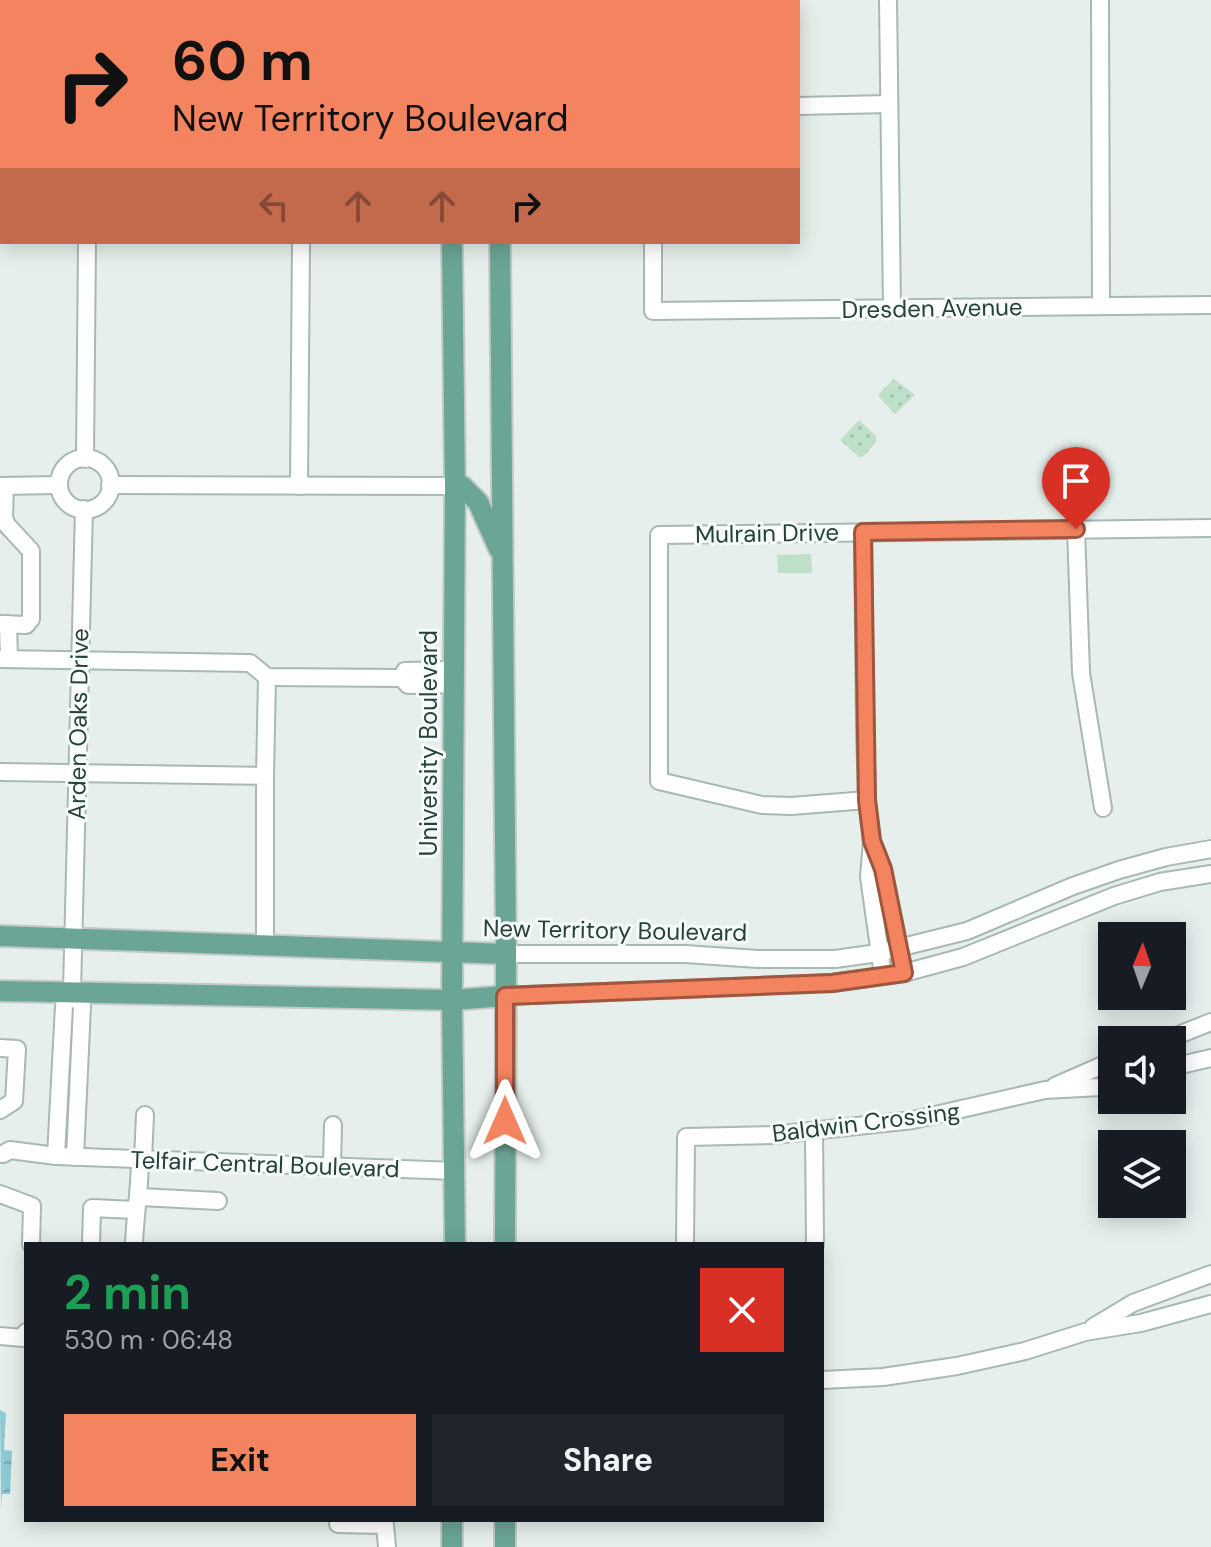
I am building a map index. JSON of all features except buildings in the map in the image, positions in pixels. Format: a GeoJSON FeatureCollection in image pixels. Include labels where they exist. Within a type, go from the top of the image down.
{"type":"FeatureCollection","features":[{"type":"Feature","properties":{"kind":"main road","name":"University Boulevard"},"geometry":{"type":"LineString","coordinates":[[452,244],[455,1242]]}},
{"type":"Feature","properties":{"kind":"main road"},"geometry":{"type":"LineString","coordinates":[[500,244],[506,954],[505,1242]]}},
{"type":"Feature","properties":{"kind":"main road"},"geometry":{"type":"LineString","coordinates":[[455,486],[462,486],[478,502],[503,556]]}},
{"type":"Feature","properties":{"kind":"main road","name":"New Territory Boulevard"},"geometry":{"type":"LineString","coordinates":[[0,936],[506,954]]}},
{"type":"Feature","properties":{"kind":"main road"},"geometry":{"type":"LineString","coordinates":[[0,991],[452,1000],[505,996]]}},
{"type":"Feature","properties":{"kind":"main road"},"geometry":{"type":"LineString","coordinates":[[452,1522],[452,1547]]}},
{"type":"Feature","properties":{"kind":"main road"},"geometry":{"type":"LineString","coordinates":[[505,1522],[505,1547]]}},
{"type":"Feature","properties":{"kind":"street"},"geometry":{"type":"LineString","coordinates":[[888,0],[892,308]]}},
{"type":"Feature","properties":{"kind":"street"},"geometry":{"type":"LineString","coordinates":[[1100,0],[1101,306]]}},
{"type":"Feature","properties":{"kind":"street"},"geometry":{"type":"LineString","coordinates":[[800,106],[889,104]]}},
{"type":"Feature","properties":{"kind":"street"},"geometry":{"type":"LineString","coordinates":[[85,459],[87,244]]}},
{"type":"Feature","properties":{"kind":"street"},"geometry":{"type":"LineString","coordinates":[[299,486],[301,244]]}},
{"type":"Feature","properties":{"kind":"street","name":"Dresden Avenue"},"geometry":{"type":"LineString","coordinates":[[653,244],[653,311],[1211,305]]}},
{"type":"Feature","properties":{"kind":"street"},"geometry":{"type":"LineString","coordinates":[[85,459],[103,466],[110,485],[104,502],[84,509],[66,502],[59,485],[65,467],[74,460],[85,459]]}},
{"type":"Feature","properties":{"kind":"street"},"geometry":{"type":"LineString","coordinates":[[59,485],[2,486],[4,518],[7,525],[28,545],[32,560],[31,619],[26,625],[4,624],[4,659],[250,663],[267,677],[402,678],[405,671],[454,677]]}},
{"type":"Feature","properties":{"kind":"street"},"geometry":{"type":"LineString","coordinates":[[110,485],[455,486]]}},
{"type":"Feature","properties":{"kind":"street","name":"Arden Oaks Drive"},"geometry":{"type":"LineString","coordinates":[[73,939],[84,509]]}},
{"type":"Feature","properties":{"kind":"street","name":"Mulrain Drive"},"geometry":{"type":"LineString","coordinates":[[867,800],[815,805],[762,805],[659,781],[659,535],[1211,528]]}},
{"type":"Feature","properties":{"kind":"street"},"geometry":{"type":"LineString","coordinates":[[1076,529],[1081,673],[1103,808]]}},
{"type":"Feature","properties":{"kind":"street"},"geometry":{"type":"LineString","coordinates":[[863,532],[867,800],[872,841],[869,877],[883,976]]}},
{"type":"Feature","properties":{"kind":"street"},"geometry":{"type":"LineString","coordinates":[[265,946],[267,677]]}},
{"type":"Feature","properties":{"kind":"street"},"geometry":{"type":"LineString","coordinates":[[0,772],[265,776]]}},
{"type":"Feature","properties":{"kind":"street"},"geometry":{"type":"LineString","coordinates":[[872,841],[883,869],[904,973]]}},
{"type":"Feature","properties":{"kind":"street","name":"New Territory Boulevard"},"geometry":{"type":"LineString","coordinates":[[506,954],[685,954],[758,959],[835,959],[878,953],[967,931],[1119,870],[1211,849]]}},
{"type":"Feature","properties":{"kind":"street"},"geometry":{"type":"LineString","coordinates":[[505,996],[832,983],[904,973],[963,957],[1114,896],[1160,882],[1211,874]]}},
{"type":"Feature","properties":{"kind":"street"},"geometry":{"type":"LineString","coordinates":[[56,1156],[64,1006],[72,991],[73,939]]}},
{"type":"Feature","properties":{"kind":"street"},"geometry":{"type":"LineString","coordinates":[[72,991],[82,1006],[75,1157]]}},
{"type":"Feature","properties":{"kind":"street"},"geometry":{"type":"LineString","coordinates":[[1186,1032],[1211,1022]]}},
{"type":"Feature","properties":{"kind":"street"},"geometry":{"type":"LineString","coordinates":[[0,1048],[17,1049],[16,1096],[11,1106],[0,1110]]}},
{"type":"Feature","properties":{"kind":"street"},"geometry":{"type":"LineString","coordinates":[[1186,1064],[1211,1058]]}},
{"type":"Feature","properties":{"kind":"street","name":"Baldwin Crossing"},"geometry":{"type":"LineString","coordinates":[[1045,1090],[1098,1067]]}},
{"type":"Feature","properties":{"kind":"street"},"geometry":{"type":"LineString","coordinates":[[60,1086],[78,1087]]}},
{"type":"Feature","properties":{"kind":"street","name":"Baldwin Crossing"},"geometry":{"type":"LineString","coordinates":[[685,1242],[686,1137],[774,1135],[913,1120],[1045,1090],[1098,1087]]}},
{"type":"Feature","properties":{"kind":"street"},"geometry":{"type":"LineString","coordinates":[[134,1242],[145,1115]]}},
{"type":"Feature","properties":{"kind":"street"},"geometry":{"type":"LineString","coordinates":[[332,1166],[333,1125]]}},
{"type":"Feature","properties":{"kind":"street"},"geometry":{"type":"LineString","coordinates":[[814,1131],[815,1242]]}},
{"type":"Feature","properties":{"kind":"street","name":"Telfair Central Boulevard"},"geometry":{"type":"LineString","coordinates":[[1,1154],[26,1159],[32,1155],[456,1171]]}},
{"type":"Feature","properties":{"kind":"street"},"geometry":{"type":"LineString","coordinates":[[0,1194],[32,1206],[31,1242]]}},
{"type":"Feature","properties":{"kind":"street"},"geometry":{"type":"LineString","coordinates":[[91,1242],[92,1208],[218,1201]]}},
{"type":"Feature","properties":{"kind":"street"},"geometry":{"type":"LineString","coordinates":[[1085,1332],[1133,1303],[1211,1274]]}},
{"type":"Feature","properties":{"kind":"street"},"geometry":{"type":"LineString","coordinates":[[824,1380],[883,1377],[957,1366],[1025,1351],[1085,1332],[1141,1323],[1211,1304]]}},
{"type":"Feature","properties":{"kind":"street"},"geometry":{"type":"LineString","coordinates":[[0,1336],[24,1336]]}},
{"type":"Feature","properties":{"kind":"street"},"geometry":{"type":"LineString","coordinates":[[338,1524],[385,1525],[387,1547]]}},
{"type":"Feature","properties":{"kind":"green space"},"geometry":{"type":"Polygon","coordinates":[[[894,379],[915,395],[895,414],[879,397],[894,379]]]}},
{"type":"Feature","properties":{"kind":"green space"},"geometry":{"type":"Polygon","coordinates":[[[859,420],[876,436],[876,442],[863,457],[840,440],[859,420]]]}},
{"type":"Feature","properties":{"kind":"green space"},"geometry":{"type":"Polygon","coordinates":[[[811,554],[812,573],[778,573],[777,555],[811,554]]]}},
{"type":"Feature","properties":{"kind":"water"},"geometry":{"type":"Polygon","coordinates":[[[0,1410],[6,1413],[4,1450],[12,1451],[10,1494],[2,1494],[1,1507],[0,1410]]]}},
{"type":"Feature","properties":{"kind":"route"},"geometry":{"type":"LineString","coordinates":[[505,1121],[505,996],[832,983],[904,973],[883,869],[872,841],[867,800],[863,532],[1076,529]]}}]}
